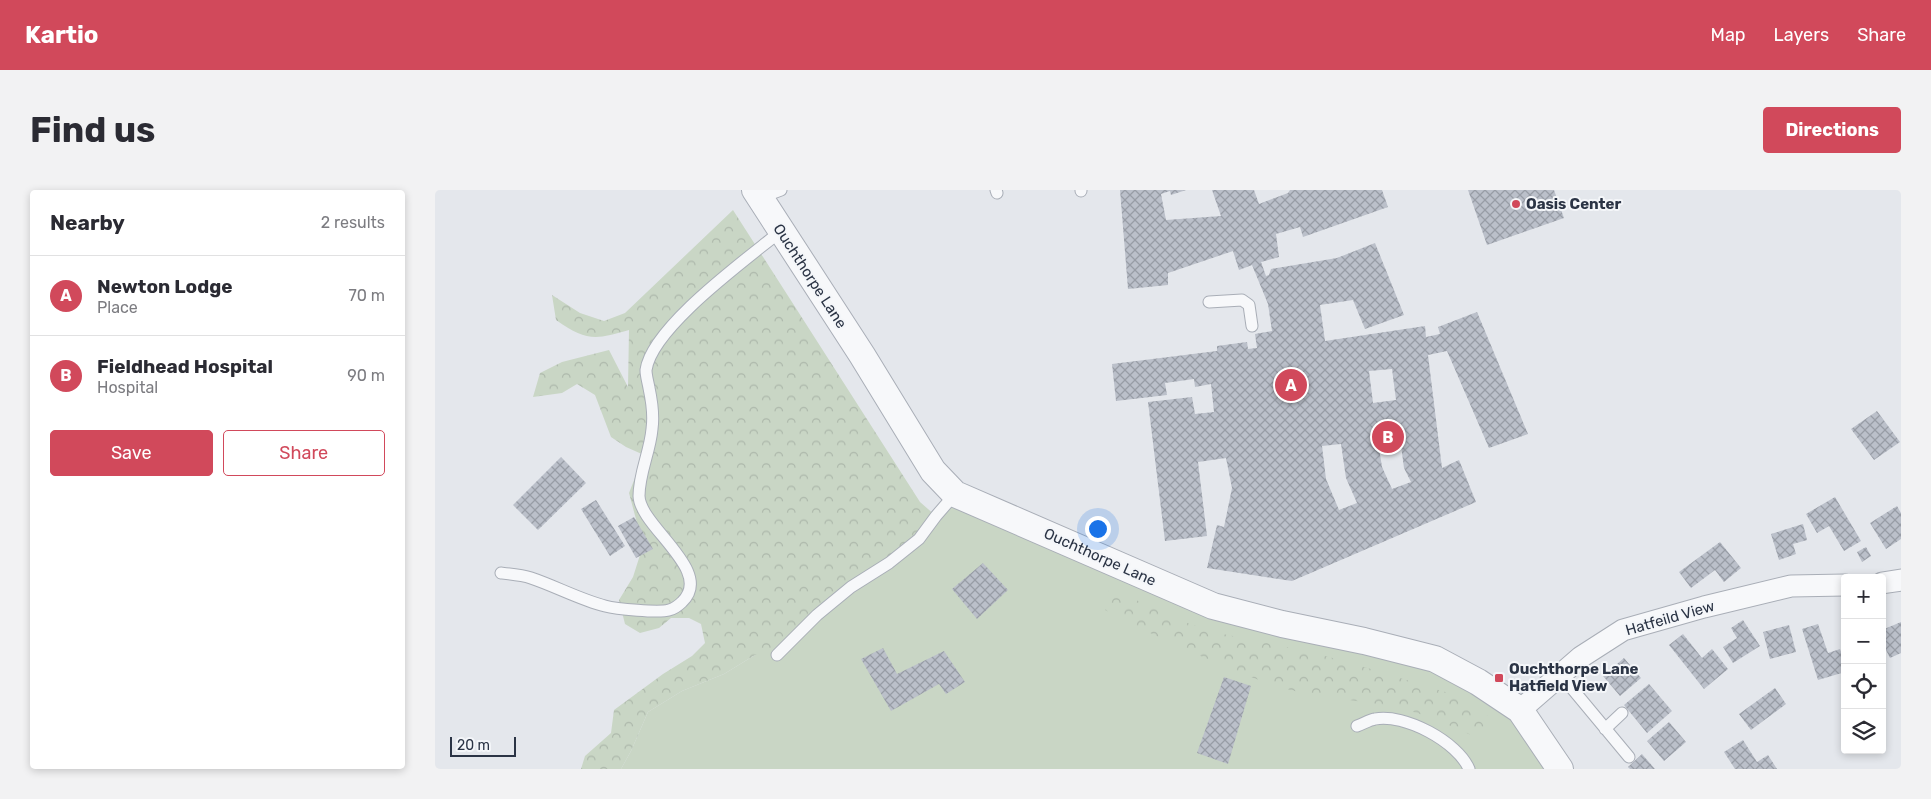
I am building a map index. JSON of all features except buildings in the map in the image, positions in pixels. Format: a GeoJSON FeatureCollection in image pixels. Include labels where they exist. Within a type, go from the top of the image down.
{"type":"FeatureCollection","features":[{"type":"Feature","properties":{"kind":"street","name":"Ouchthorpe Lane"},"geometry":{"type":"LineString","coordinates":[[766,193],[781,231],[862,355],[933,471],[955,494],[1213,606],[1435,659],[1479,682],[1520,710],[1560,769]]}},
{"type":"Feature","properties":{"kind":"street"},"geometry":{"type":"LineString","coordinates":[[1886,582],[1901,580]]}},
{"type":"Feature","properties":{"kind":"street","name":"Hatfeild View"},"geometry":{"type":"LineString","coordinates":[[1520,710],[1581,656],[1623,630],[1704,606],[1791,586],[1841,585]]}},
{"type":"Feature","properties":{"kind":"lane"},"geometry":{"type":"LineString","coordinates":[[501,573],[529,577],[604,606],[627,609],[668,611],[680,604],[689,595],[690,581],[688,572],[649,518],[639,499],[639,482],[653,429],[653,409],[646,372],[649,356],[660,340],[686,311],[712,287],[781,231]]}},
{"type":"Feature","properties":{"kind":"lane"},"geometry":{"type":"LineString","coordinates":[[1209,302],[1242,300],[1249,305],[1252,326]]}},
{"type":"Feature","properties":{"kind":"lane"},"geometry":{"type":"LineString","coordinates":[[777,655],[817,615],[851,587],[889,563],[919,539],[955,494]]}},
{"type":"Feature","properties":{"kind":"lane"},"geometry":{"type":"LineString","coordinates":[[1560,674],[1629,757]]}},
{"type":"Feature","properties":{"kind":"lane"},"geometry":{"type":"LineString","coordinates":[[1605,729],[1622,713]]}},
{"type":"Feature","properties":{"kind":"lane"},"geometry":{"type":"LineString","coordinates":[[1357,726],[1376,719],[1400,721],[1429,730],[1450,745],[1469,769]]}},
{"type":"Feature","properties":{"kind":"green space"},"geometry":{"type":"Polygon","coordinates":[[[733,210],[920,502],[936,516],[889,563],[777,655],[755,655],[724,674],[682,691],[648,712],[621,769],[581,769],[585,756],[611,733],[614,710],[663,674],[692,656],[705,643],[701,624],[689,618],[671,618],[659,628],[640,633],[625,624],[619,600],[633,577],[640,555],[641,538],[629,493],[644,455],[626,447],[611,437],[595,395],[577,384],[562,393],[533,397],[540,373],[562,362],[609,350],[628,387],[629,330],[599,337],[591,337],[575,332],[556,320],[552,295],[580,313],[604,321],[625,313],[733,210]]]}},
{"type":"Feature","properties":{"kind":"green space"},"geometry":{"type":"Polygon","coordinates":[[[955,494],[1101,558],[1478,682],[1560,769],[621,769],[648,712],[682,691],[724,674],[755,655],[777,655],[955,494]]]}},
{"type":"Feature","properties":{"kind":"green space"},"geometry":{"type":"Polygon","coordinates":[[[1109,587],[1178,620],[1223,634],[1315,653],[1458,696],[1488,716],[1483,741],[1418,713],[1395,707],[1297,691],[1269,684],[1229,668],[1167,641],[1105,610],[1109,587]]]}},
{"type":"Feature","properties":{"kind":"place","name":"Oasis Center"},"geometry":{"type":"Point","coordinates":[1516,204]}},
{"type":"Feature","properties":{"kind":"place","name":"Newton Lodge"},"geometry":{"type":"Point","coordinates":[1291,385]}},
{"type":"Feature","properties":{"kind":"place","name":"Fieldhead Hospital"},"geometry":{"type":"Point","coordinates":[1388,437]}},
{"type":"Feature","properties":{"kind":"place","name":"Ouchthorpe Lane Hatfield View"},"geometry":{"type":"Point","coordinates":[1499,678]}}]}
